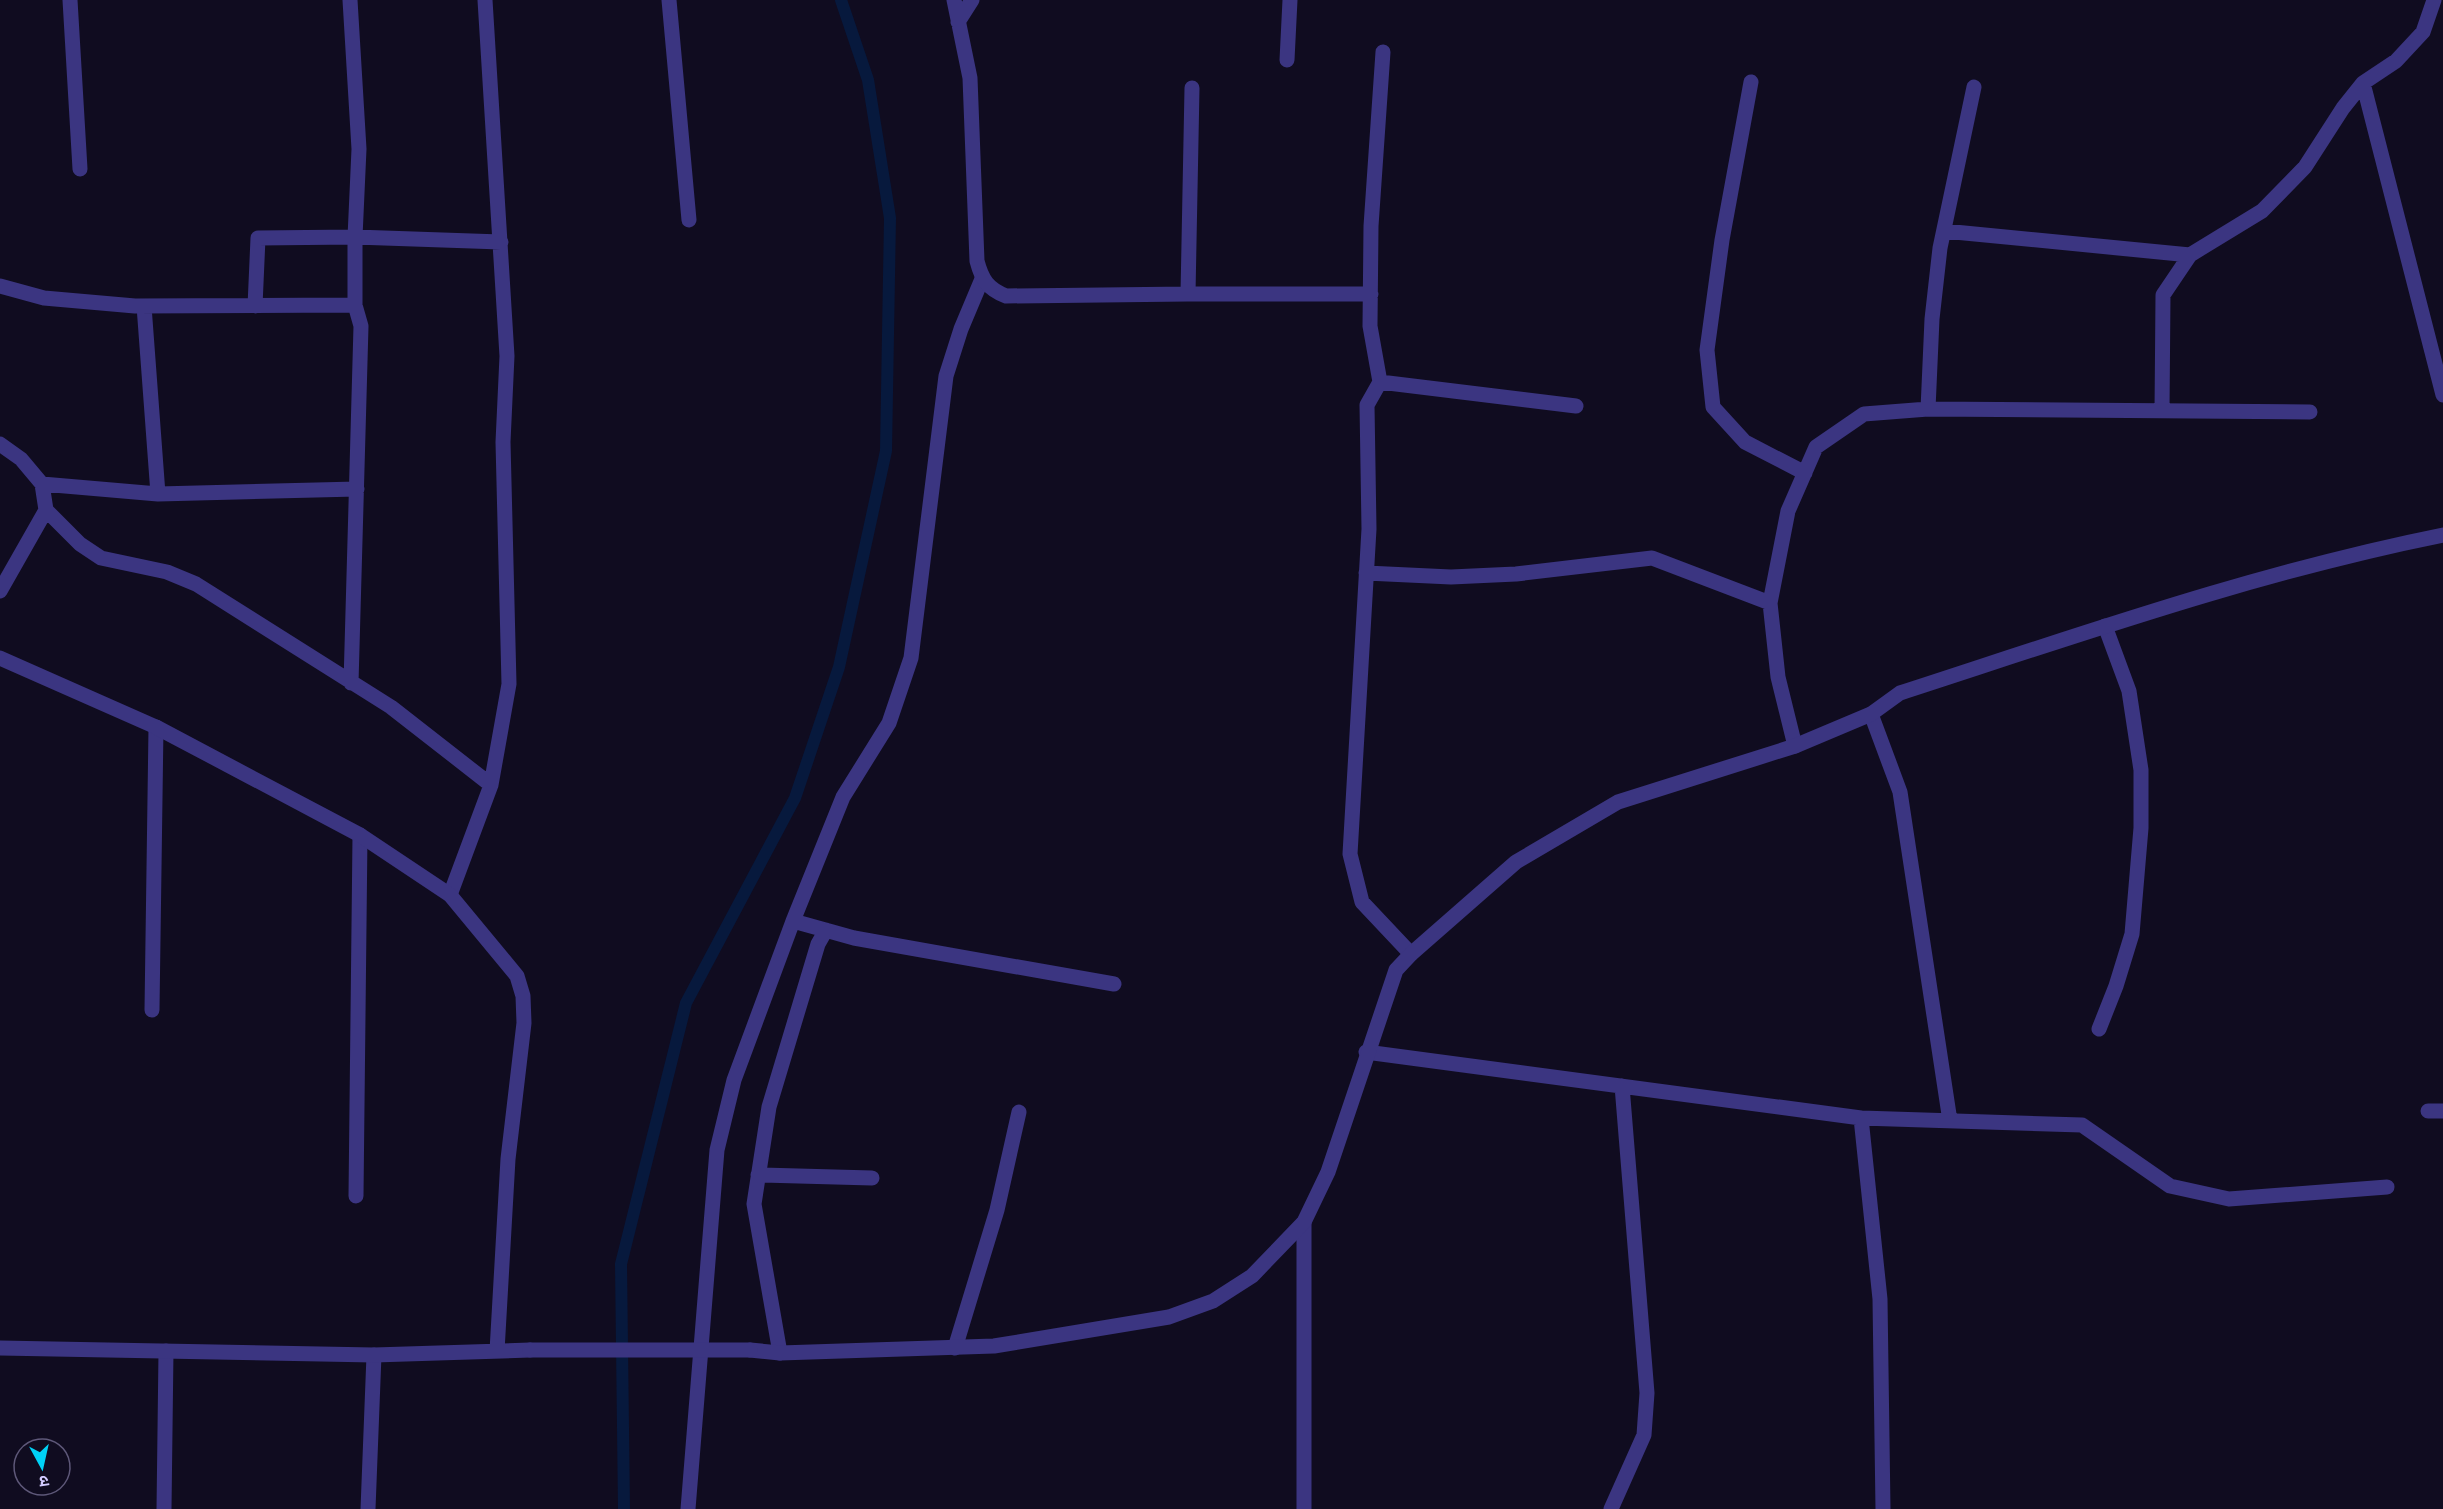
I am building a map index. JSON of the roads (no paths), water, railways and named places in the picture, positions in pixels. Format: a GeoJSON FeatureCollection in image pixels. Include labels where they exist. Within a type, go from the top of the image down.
{"type":"FeatureCollection","features":[{"type":"Feature","properties":{"kind":"street"},"geometry":{"type":"LineString","coordinates":[[70,0],[80,170]]}},
{"type":"Feature","properties":{"kind":"street"},"geometry":{"type":"LineString","coordinates":[[350,0],[359,149],[355,305],[361,326],[351,683]]}},
{"type":"Feature","properties":{"kind":"street"},"geometry":{"type":"LineString","coordinates":[[450,895],[491,785],[509,684],[504,442],[507,356],[485,0]]}},
{"type":"Feature","properties":{"kind":"street"},"geometry":{"type":"LineString","coordinates":[[669,0],[689,220]]}},
{"type":"Feature","properties":{"kind":"street"},"geometry":{"type":"LineString","coordinates":[[954,0],[970,78],[977,261],[982,279],[994,291],[1006,296],[1371,294]]}},
{"type":"Feature","properties":{"kind":"street"},"geometry":{"type":"LineString","coordinates":[[958,22],[972,0]]}},
{"type":"Feature","properties":{"kind":"street"},"geometry":{"type":"LineString","coordinates":[[1287,60],[1290,0]]}},
{"type":"Feature","properties":{"kind":"street"},"geometry":{"type":"LineString","coordinates":[[2162,411],[2163,295],[2190,255],[2262,211],[2305,168],[2343,108],[2363,83],[2396,61],[2423,32],[2433,0]]}},
{"type":"Feature","properties":{"kind":"street"},"geometry":{"type":"LineString","coordinates":[[1383,52],[1371,226],[1370,326],[1380,382],[1367,405],[1369,529],[1350,854],[1362,902],[1411,954]]}},
{"type":"Feature","properties":{"kind":"street"},"geometry":{"type":"LineString","coordinates":[[1750,82],[1722,240],[1707,350],[1713,407],[1745,442],[1805,473]]}},
{"type":"Feature","properties":{"kind":"street"},"geometry":{"type":"LineString","coordinates":[[2363,83],[2443,395]]}},
{"type":"Feature","properties":{"kind":"street"},"geometry":{"type":"LineString","coordinates":[[1928,409],[1932,319],[1944,231],[1974,87]]}},
{"type":"Feature","properties":{"kind":"street"},"geometry":{"type":"LineString","coordinates":[[1188,294],[1192,88]]}},
{"type":"Feature","properties":{"kind":"street"},"geometry":{"type":"LineString","coordinates":[[1944,231],[2190,255]]}},
{"type":"Feature","properties":{"kind":"street"},"geometry":{"type":"LineString","coordinates":[[255,306],[258,238],[355,237],[501,242]]}},
{"type":"Feature","properties":{"kind":"street"},"geometry":{"type":"LineString","coordinates":[[688,1509],[717,1150],[734,1080],[793,921],[843,797],[889,723],[911,658],[946,376],[961,329],[982,279]]}},
{"type":"Feature","properties":{"kind":"street"},"geometry":{"type":"LineString","coordinates":[[0,286],[44,298],[144,306],[355,305]]}},
{"type":"Feature","properties":{"kind":"street"},"geometry":{"type":"LineString","coordinates":[[144,306],[158,494]]}},
{"type":"Feature","properties":{"kind":"street"},"geometry":{"type":"LineString","coordinates":[[1380,382],[1576,406]]}},
{"type":"Feature","properties":{"kind":"street"},"geometry":{"type":"LineString","coordinates":[[1795,746],[1778,677],[1770,603],[1788,511],[1816,447],[1864,414],[1928,409],[2310,412]]}},
{"type":"Feature","properties":{"kind":"street"},"geometry":{"type":"LineString","coordinates":[[0,444],[21,459],[42,484],[46,510],[80,544],[100,558],[167,572],[196,584],[435,739],[491,785]]}},
{"type":"Feature","properties":{"kind":"street"},"geometry":{"type":"LineString","coordinates":[[42,484],[158,494],[357,489]]}},
{"type":"Feature","properties":{"kind":"street"},"geometry":{"type":"LineString","coordinates":[[0,591],[46,510]]}},
{"type":"Feature","properties":{"kind":"street"},"geometry":{"type":"LineString","coordinates":[[0,1348],[374,1355],[530,1350],[750,1350],[780,1353],[994,1346],[1169,1317],[1213,1301],[1252,1276],[1304,1222],[1328,1172],[1366,1052],[1396,970],[1411,954],[1516,862],[1618,802],[1795,746],[1871,714],[1900,693],[2105,626],[2346,556],[2443,535]]}},
{"type":"Feature","properties":{"kind":"street"},"geometry":{"type":"LineString","coordinates":[[1366,573],[1451,576],[1516,574],[1652,558],[1695,572],[1770,603]]}},
{"type":"Feature","properties":{"kind":"street"},"geometry":{"type":"LineString","coordinates":[[2098,1029],[2116,986],[2132,934],[2141,828],[2141,770],[2129,691],[2105,626]]}},
{"type":"Feature","properties":{"kind":"street"},"geometry":{"type":"LineString","coordinates":[[0,658],[156,727],[360,835],[450,895],[517,976],[523,996],[525,1023],[508,1159],[497,1351]]}},
{"type":"Feature","properties":{"kind":"street"},"geometry":{"type":"LineString","coordinates":[[1871,714],[1900,792],[1950,1121]]}},
{"type":"Feature","properties":{"kind":"street"},"geometry":{"type":"LineString","coordinates":[[152,1010],[156,727]]}},
{"type":"Feature","properties":{"kind":"street"},"geometry":{"type":"LineString","coordinates":[[356,1196],[360,835]]}},
{"type":"Feature","properties":{"kind":"street"},"geometry":{"type":"LineString","coordinates":[[793,921],[826,930],[989,963],[1114,984]]}},
{"type":"Feature","properties":{"kind":"street"},"geometry":{"type":"LineString","coordinates":[[780,1353],[754,1204],[769,1107],[818,944],[826,930]]}},
{"type":"Feature","properties":{"kind":"street"},"geometry":{"type":"LineString","coordinates":[[1366,1052],[1861,1118],[2082,1125],[2170,1186],[2229,1199],[2387,1187]]}},
{"type":"Feature","properties":{"kind":"street"},"geometry":{"type":"LineString","coordinates":[[1611,1509],[1644,1435],[1647,1393],[1622,1086]]}},
{"type":"Feature","properties":{"kind":"street"},"geometry":{"type":"LineString","coordinates":[[955,1348],[994,1221],[1019,1112]]}},
{"type":"Feature","properties":{"kind":"street"},"geometry":{"type":"LineString","coordinates":[[1861,1118],[1880,1299],[1883,1509]]}},
{"type":"Feature","properties":{"kind":"street"},"geometry":{"type":"LineString","coordinates":[[758,1175],[872,1178]]}},
{"type":"Feature","properties":{"kind":"street"},"geometry":{"type":"LineString","coordinates":[[1304,1222],[1304,1509]]}},
{"type":"Feature","properties":{"kind":"street"},"geometry":{"type":"LineString","coordinates":[[164,1509],[166,1351]]}},
{"type":"Feature","properties":{"kind":"street"},"geometry":{"type":"LineString","coordinates":[[368,1509],[374,1355]]}},
{"type":"Feature","properties":{"kind":"waterway"},"geometry":{"type":"LineString","coordinates":[[624,1509],[621,1264],[686,1003],[795,798],[839,667],[886,451],[890,218],[868,80],[841,0]]}}]}
